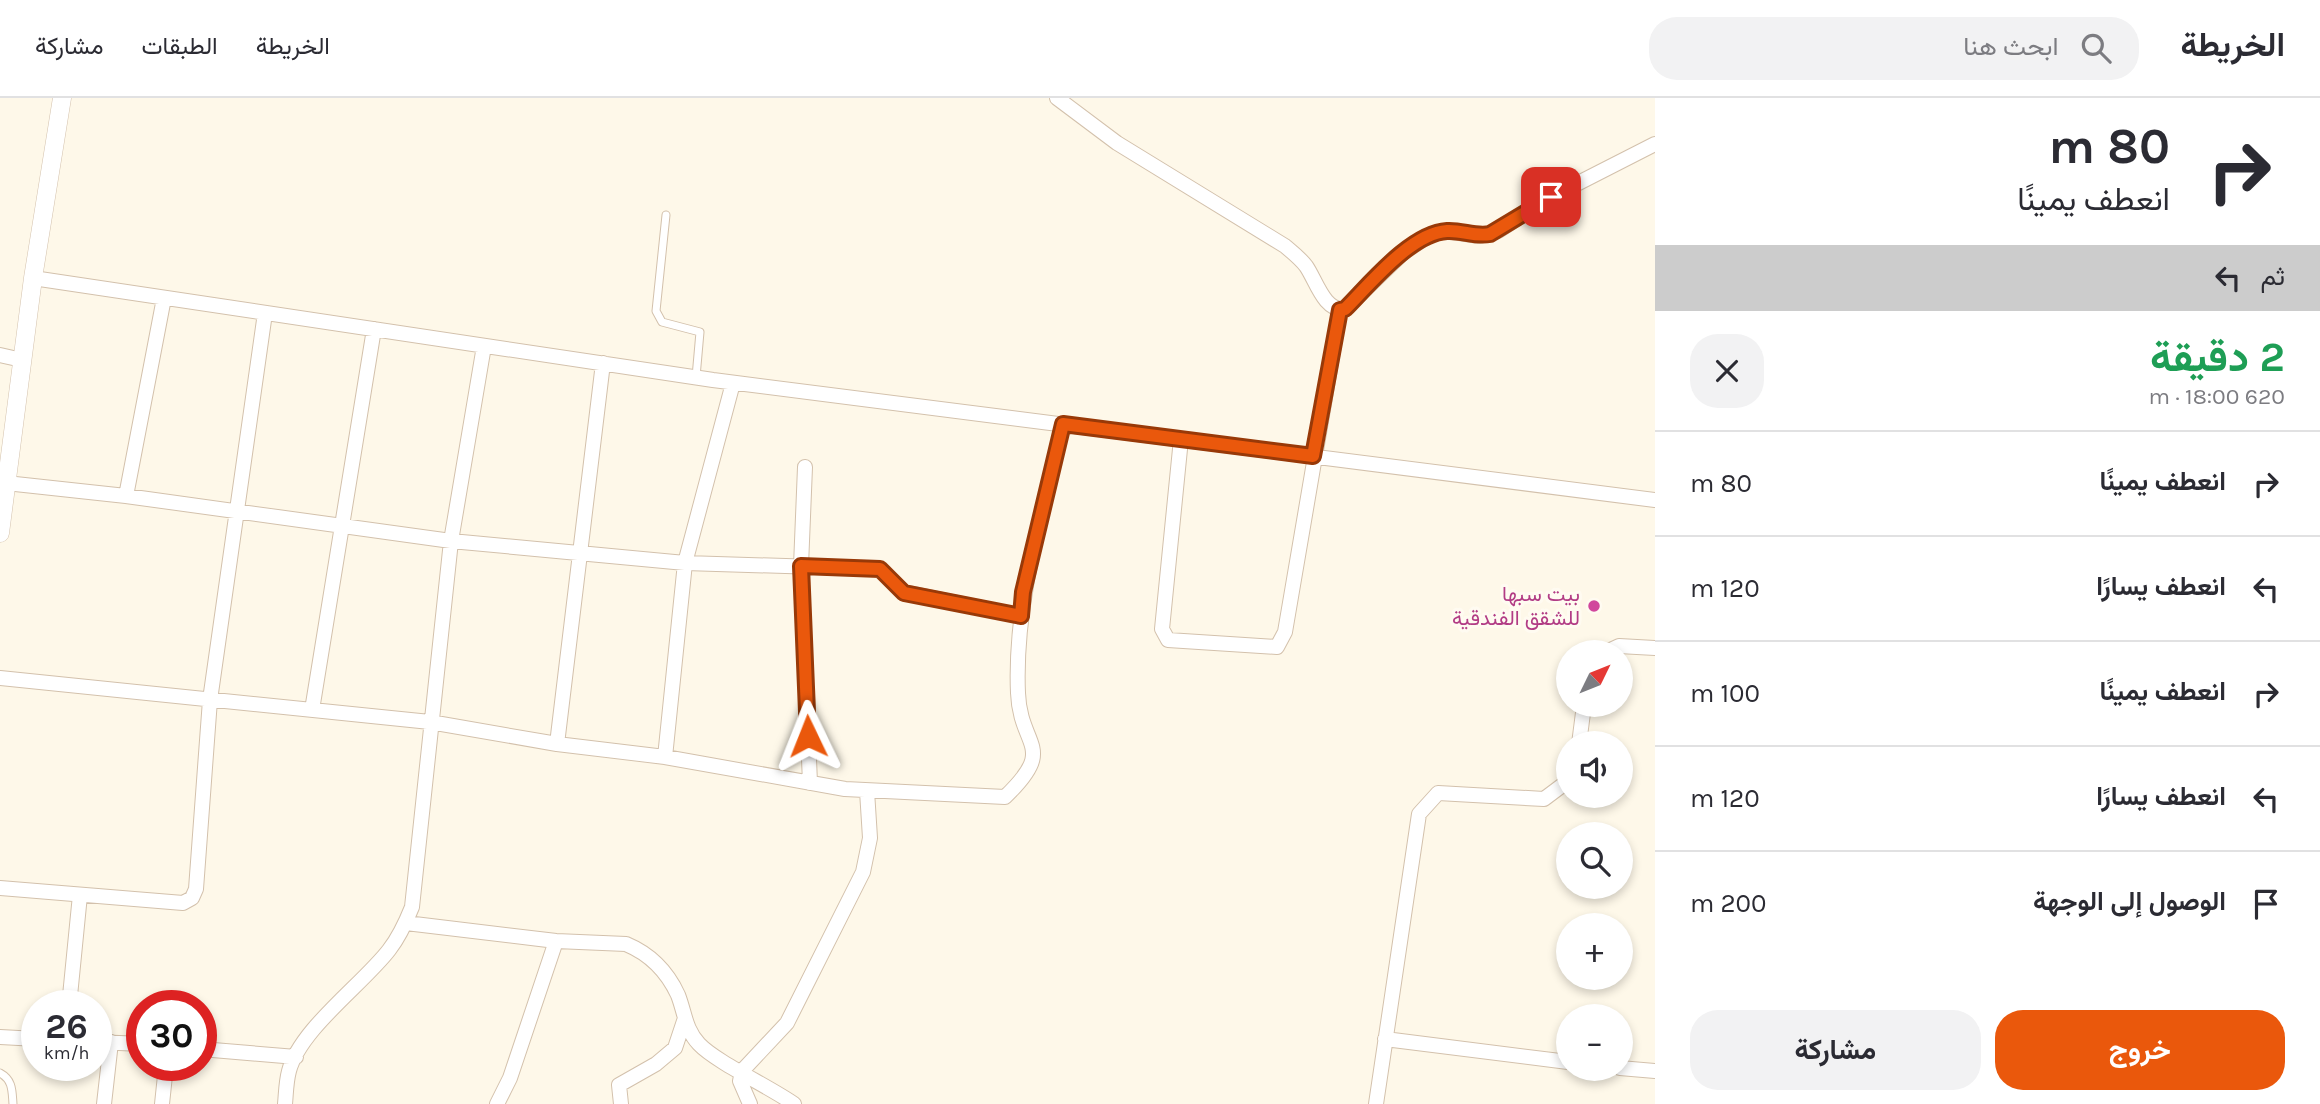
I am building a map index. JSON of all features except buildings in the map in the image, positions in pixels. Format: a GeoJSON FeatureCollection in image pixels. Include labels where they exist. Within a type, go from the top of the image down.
{"type":"FeatureCollection","features":[{"type":"Feature","properties":{"kind":"street"},"geometry":{"type":"LineString","coordinates":[[0,533],[33,278],[62,98]]}},
{"type":"Feature","properties":{"kind":"street"},"geometry":{"type":"LineString","coordinates":[[1056,98],[1117,143],[1295,254],[1331,307],[1340,310],[1345,309],[1403,253],[1424,238],[1446,231],[1479,236],[1498,231],[1551,197],[1655,144]]}},
{"type":"Feature","properties":{"kind":"street"},"geometry":{"type":"LineString","coordinates":[[33,278],[695,378],[1655,500]]}},
{"type":"Feature","properties":{"kind":"street"},"geometry":{"type":"LineString","coordinates":[[126,496],[164,298]]}},
{"type":"Feature","properties":{"kind":"street"},"geometry":{"type":"LineString","coordinates":[[1181,439],[1161,620],[1168,640],[1277,647],[1283,641],[1340,310]]}},
{"type":"Feature","properties":{"kind":"street"},"geometry":{"type":"LineString","coordinates":[[0,888],[183,903],[192,898],[196,889],[210,700],[234,512],[265,313]]}},
{"type":"Feature","properties":{"kind":"street"},"geometry":{"type":"LineString","coordinates":[[312,710],[344,528],[374,329]]}},
{"type":"Feature","properties":{"kind":"street"},"geometry":{"type":"LineString","coordinates":[[285,1104],[289,1070],[296,1057],[352,987],[388,952],[406,923],[417,886],[430,722],[451,541],[484,346]]}},
{"type":"Feature","properties":{"kind":"street"},"geometry":{"type":"LineString","coordinates":[[0,355],[22,359]]}},
{"type":"Feature","properties":{"kind":"street"},"geometry":{"type":"LineString","coordinates":[[556,744],[603,363]]}},
{"type":"Feature","properties":{"kind":"street"},"geometry":{"type":"LineString","coordinates":[[665,757],[685,563],[733,383]]}},
{"type":"Feature","properties":{"kind":"street"},"geometry":{"type":"LineString","coordinates":[[0,678],[430,722],[867,791],[1005,797],[1026,777],[1034,762],[1034,748],[1018,695],[1023,592],[1063,424]]}},
{"type":"Feature","properties":{"kind":"street"},"geometry":{"type":"LineString","coordinates":[[804,467],[801,566],[810,783]]}},
{"type":"Feature","properties":{"kind":"street"},"geometry":{"type":"LineString","coordinates":[[6,483],[126,496],[451,541],[685,563],[880,569],[904,593],[1021,616]]}},
{"type":"Feature","properties":{"kind":"street"},"geometry":{"type":"LineString","coordinates":[[1633,647],[1655,648]]}},
{"type":"Feature","properties":{"kind":"street"},"geometry":{"type":"LineString","coordinates":[[1376,1104],[1419,814],[1438,793],[1544,799],[1556,790]]}},
{"type":"Feature","properties":{"kind":"street"},"geometry":{"type":"LineString","coordinates":[[750,1104],[740,1081],[742,1071],[787,1023],[863,872],[870,838],[867,791]]}},
{"type":"Feature","properties":{"kind":"street"},"geometry":{"type":"LineString","coordinates":[[71,990],[80,895]]}},
{"type":"Feature","properties":{"kind":"street"},"geometry":{"type":"LineString","coordinates":[[406,923],[556,941],[626,944],[645,954],[662,968],[678,996],[684,1021],[700,1045],[794,1104]]}},
{"type":"Feature","properties":{"kind":"street"},"geometry":{"type":"LineString","coordinates":[[497,1104],[510,1078],[556,941]]}},
{"type":"Feature","properties":{"kind":"street"},"geometry":{"type":"LineString","coordinates":[[621,1104],[619,1085],[656,1064],[675,1048],[684,1021]]}},
{"type":"Feature","properties":{"kind":"street"},"geometry":{"type":"LineString","coordinates":[[0,1037],[21,1038]]}},
{"type":"Feature","properties":{"kind":"street"},"geometry":{"type":"LineString","coordinates":[[1385,1039],[1556,1060]]}},
{"type":"Feature","properties":{"kind":"street"},"geometry":{"type":"LineString","coordinates":[[217,1050],[296,1057]]}},
{"type":"Feature","properties":{"kind":"street"},"geometry":{"type":"LineString","coordinates":[[1633,1069],[1655,1071]]}},
{"type":"Feature","properties":{"kind":"street"},"geometry":{"type":"LineString","coordinates":[[104,1081],[104,1104]]}},
{"type":"Feature","properties":{"kind":"street"},"geometry":{"type":"LineString","coordinates":[[162,1104],[164,1081]]}},
{"type":"Feature","properties":{"kind":"lane"},"geometry":{"type":"LineString","coordinates":[[666,215],[656,311],[662,323],[700,332],[695,378]]}},
{"type":"Feature","properties":{"kind":"lane"},"geometry":{"type":"LineString","coordinates":[[0,1073],[7,1077],[12,1086],[13,1104]]}},
{"type":"Feature","properties":{"kind":"place","name":"بيت سبها للشقق الفندقية"},"geometry":{"type":"Point","coordinates":[1594,606]}},
{"type":"Feature","properties":{"kind":"route"},"geometry":{"type":"LineString","coordinates":[[808,736],[801,566],[880,569],[904,593],[1021,616],[1023,592],[1063,424],[1313,456],[1340,310],[1345,309],[1403,253],[1431,234],[1446,231],[1479,236],[1490,234],[1551,197]]}}]}
